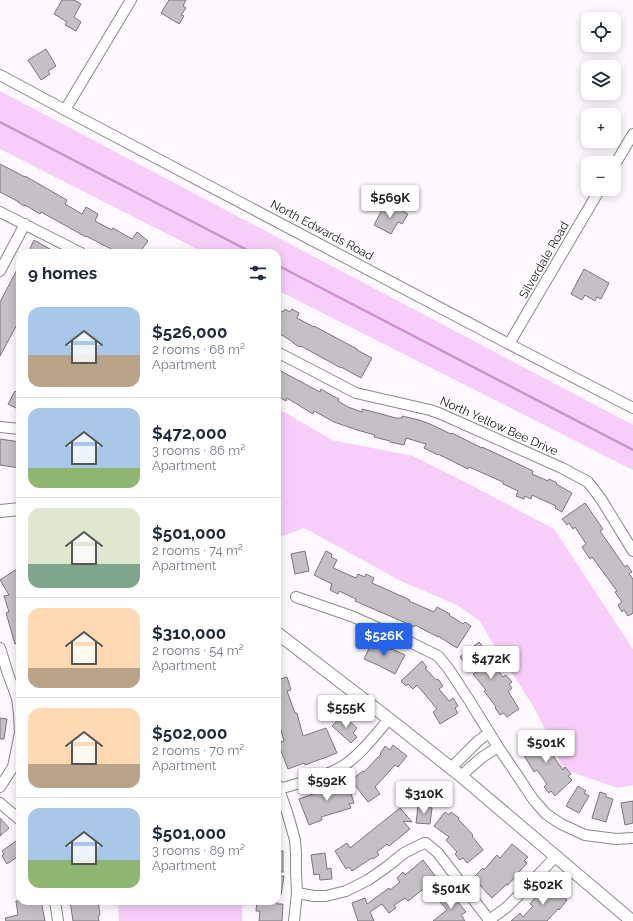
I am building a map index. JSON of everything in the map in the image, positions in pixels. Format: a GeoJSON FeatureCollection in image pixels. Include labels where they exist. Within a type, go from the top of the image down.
{"type":"FeatureCollection","features":[{"type":"Feature","properties":{"kind":"street"},"geometry":{"type":"LineString","coordinates":[[65,110],[131,0]]}},
{"type":"Feature","properties":{"kind":"street","name":"North Edwards Road"},"geometry":{"type":"LineString","coordinates":[[0,75],[633,408]]}},
{"type":"Feature","properties":{"kind":"street"},"geometry":{"type":"LineString","coordinates":[[620,156],[633,134]]}},
{"type":"Feature","properties":{"kind":"street","name":"Silverdale Road"},"geometry":{"type":"LineString","coordinates":[[509,344],[596,196]]}},
{"type":"Feature","properties":{"kind":"street"},"geometry":{"type":"LineString","coordinates":[[0,212],[74,249]]}},
{"type":"Feature","properties":{"kind":"street"},"geometry":{"type":"LineString","coordinates":[[0,271],[25,224]]}},
{"type":"Feature","properties":{"kind":"street","name":"North Yellow Bee Drive"},"geometry":{"type":"LineString","coordinates":[[281,354],[356,393],[430,410],[441,414],[562,468],[588,482],[601,499],[633,551]]}},
{"type":"Feature","properties":{"kind":"street"},"geometry":{"type":"LineString","coordinates":[[0,427],[16,429]]}},
{"type":"Feature","properties":{"kind":"street"},"geometry":{"type":"LineString","coordinates":[[0,510],[16,509]]}},
{"type":"Feature","properties":{"kind":"street"},"geometry":{"type":"LineString","coordinates":[[296,597],[351,616],[438,656],[448,668],[498,747],[546,814],[561,824],[585,835],[616,839],[633,838]]}},
{"type":"Feature","properties":{"kind":"street"},"geometry":{"type":"LineString","coordinates":[[281,636],[461,776],[632,921]]}},
{"type":"Feature","properties":{"kind":"street"},"geometry":{"type":"LineString","coordinates":[[0,648],[4,676],[16,696]]}},
{"type":"Feature","properties":{"kind":"street"},"geometry":{"type":"LineString","coordinates":[[281,785],[329,773],[346,764],[362,750],[389,719]]}},
{"type":"Feature","properties":{"kind":"street"},"geometry":{"type":"LineString","coordinates":[[451,768],[478,741],[490,733]]}},
{"type":"Feature","properties":{"kind":"street"},"geometry":{"type":"LineString","coordinates":[[461,776],[481,758],[498,747]]}},
{"type":"Feature","properties":{"kind":"street"},"geometry":{"type":"LineString","coordinates":[[0,786],[13,767],[16,752]]}},
{"type":"Feature","properties":{"kind":"street"},"geometry":{"type":"LineString","coordinates":[[281,795],[295,840],[297,893],[294,921]]}},
{"type":"Feature","properties":{"kind":"street"},"geometry":{"type":"LineString","coordinates":[[0,803],[16,817]]}},
{"type":"Feature","properties":{"kind":"street"},"geometry":{"type":"LineString","coordinates":[[297,893],[314,896],[326,896],[346,891],[368,880],[404,853],[426,843],[438,853],[488,921],[512,902],[556,856]]}},
{"type":"Feature","properties":{"kind":"street"},"geometry":{"type":"LineString","coordinates":[[56,905],[58,921]]}},
{"type":"Feature","properties":{"kind":"shaded area"},"geometry":{"type":"Polygon","coordinates":[[[0,91],[633,425],[633,470],[281,292],[281,249],[197,249],[0,149],[0,91]]]}},
{"type":"Feature","properties":{"kind":"shaded area"},"geometry":{"type":"Polygon","coordinates":[[[281,410],[332,440],[413,456],[554,529],[633,649],[633,785],[618,788],[563,769],[532,704],[498,652],[480,621],[457,605],[401,581],[304,528],[281,537],[281,410]]]}},
{"type":"Feature","properties":{"kind":"shaded area"},"geometry":{"type":"Polygon","coordinates":[[[118,905],[242,905],[242,921],[119,921],[118,905]]]}},
{"type":"Feature","properties":{"kind":"building"},"geometry":{"type":"Polygon","coordinates":[[[62,0],[74,0],[81,4],[74,17],[81,22],[76,31],[65,25],[67,22],[54,14],[62,0]]]}},
{"type":"Feature","properties":{"kind":"building"},"geometry":{"type":"Polygon","coordinates":[[[169,0],[186,0],[183,6],[186,8],[181,15],[184,16],[179,24],[161,13],[169,0]]]}},
{"type":"Feature","properties":{"kind":"building"},"geometry":{"type":"Polygon","coordinates":[[[46,49],[56,66],[48,71],[50,74],[41,80],[28,60],[46,49]]]}},
{"type":"Feature","properties":{"kind":"building"},"geometry":{"type":"Polygon","coordinates":[[[0,164],[25,176],[67,200],[65,204],[82,214],[86,207],[98,214],[95,221],[112,230],[113,228],[132,239],[137,232],[148,241],[142,249],[111,249],[41,212],[40,214],[25,205],[24,206],[0,192],[0,164]]]}},
{"type":"Feature","properties":{"kind":"building"},"geometry":{"type":"Polygon","coordinates":[[[389,204],[408,214],[402,224],[398,222],[391,234],[374,225],[383,208],[385,209],[389,204]]]}},
{"type":"Feature","properties":{"kind":"building"},"geometry":{"type":"Polygon","coordinates":[[[34,240],[50,249],[30,249],[34,240]]]}},
{"type":"Feature","properties":{"kind":"building"},"geometry":{"type":"Polygon","coordinates":[[[584,269],[609,283],[601,299],[597,297],[595,301],[585,295],[582,300],[571,294],[584,269]]]}},
{"type":"Feature","properties":{"kind":"building"},"geometry":{"type":"Polygon","coordinates":[[[16,272],[16,326],[0,356],[0,302],[16,272]]]}},
{"type":"Feature","properties":{"kind":"building"},"geometry":{"type":"Polygon","coordinates":[[[285,309],[290,312],[292,309],[299,313],[297,318],[372,358],[361,378],[281,334],[281,311],[283,312],[285,309]]]}},
{"type":"Feature","properties":{"kind":"building"},"geometry":{"type":"Polygon","coordinates":[[[281,371],[320,392],[321,389],[339,399],[338,401],[348,407],[362,412],[362,409],[396,418],[402,418],[402,416],[419,420],[451,434],[452,433],[533,471],[532,474],[557,483],[556,484],[572,493],[562,512],[555,508],[556,506],[532,495],[531,499],[525,496],[524,499],[516,496],[518,491],[503,484],[503,482],[469,467],[468,469],[438,455],[424,448],[426,444],[406,438],[404,445],[390,442],[374,437],[375,435],[334,422],[314,411],[313,414],[287,398],[286,401],[281,398],[281,371]]]}},
{"type":"Feature","properties":{"kind":"building"},"geometry":{"type":"Polygon","coordinates":[[[15,391],[16,408],[8,404],[15,391]]]}},
{"type":"Feature","properties":{"kind":"building"},"geometry":{"type":"Polygon","coordinates":[[[0,439],[16,441],[16,467],[0,465],[0,439]]]}},
{"type":"Feature","properties":{"kind":"building"},"geometry":{"type":"Polygon","coordinates":[[[585,503],[603,529],[600,531],[625,567],[627,565],[632,572],[629,574],[633,579],[633,613],[628,616],[624,610],[622,612],[618,605],[622,602],[615,592],[617,591],[592,557],[590,559],[582,547],[586,544],[575,527],[573,529],[569,523],[567,525],[562,519],[585,503]]]}},
{"type":"Feature","properties":{"kind":"building"},"geometry":{"type":"Polygon","coordinates":[[[305,551],[309,571],[295,574],[291,554],[305,551]]]}},
{"type":"Feature","properties":{"kind":"building"},"geometry":{"type":"Polygon","coordinates":[[[326,551],[332,554],[331,557],[337,560],[333,568],[356,578],[358,574],[365,577],[366,574],[374,578],[372,583],[434,612],[437,607],[450,614],[449,615],[463,624],[465,622],[471,626],[457,648],[438,636],[415,625],[414,627],[406,624],[355,601],[356,599],[339,591],[338,594],[330,590],[332,584],[314,575],[326,551]]]}},
{"type":"Feature","properties":{"kind":"building"},"geometry":{"type":"Polygon","coordinates":[[[16,570],[15,644],[6,613],[9,612],[4,596],[9,595],[0,580],[16,570]]]}},
{"type":"Feature","properties":{"kind":"building"},"geometry":{"type":"Polygon","coordinates":[[[373,640],[380,643],[379,645],[405,655],[395,674],[364,659],[373,640]]]}},
{"type":"Feature","properties":{"kind":"building"},"geometry":{"type":"Polygon","coordinates":[[[479,642],[488,653],[485,655],[503,677],[506,675],[512,682],[509,684],[512,688],[508,691],[519,709],[507,717],[504,713],[500,715],[484,691],[486,690],[473,674],[476,672],[468,662],[465,664],[460,657],[479,642]]]}},
{"type":"Feature","properties":{"kind":"building"},"geometry":{"type":"Polygon","coordinates":[[[422,661],[427,667],[425,668],[436,680],[438,679],[443,686],[439,689],[449,701],[453,698],[458,706],[455,708],[458,713],[440,724],[433,712],[437,709],[417,685],[413,689],[408,684],[406,686],[401,681],[422,661]]]}},
{"type":"Feature","properties":{"kind":"building"},"geometry":{"type":"Polygon","coordinates":[[[287,677],[291,690],[287,691],[295,713],[297,713],[303,736],[326,728],[337,753],[305,765],[304,763],[288,769],[281,751],[281,742],[284,741],[281,730],[281,679],[287,677]]]}},
{"type":"Feature","properties":{"kind":"building"},"geometry":{"type":"Polygon","coordinates":[[[342,715],[357,728],[353,733],[357,737],[351,743],[332,726],[342,715]]]}},
{"type":"Feature","properties":{"kind":"building"},"geometry":{"type":"Polygon","coordinates":[[[0,718],[7,719],[4,739],[0,739],[0,718]]]}},
{"type":"Feature","properties":{"kind":"building"},"geometry":{"type":"Polygon","coordinates":[[[542,731],[550,743],[546,746],[563,770],[565,767],[571,774],[568,776],[572,780],[555,796],[551,791],[549,793],[544,787],[547,784],[537,770],[534,772],[519,747],[542,731]]]}},
{"type":"Feature","properties":{"kind":"building"},"geometry":{"type":"Polygon","coordinates":[[[393,745],[407,756],[398,767],[395,765],[375,787],[380,794],[368,802],[351,780],[363,771],[364,772],[381,754],[385,746],[390,750],[393,745]]]}},
{"type":"Feature","properties":{"kind":"building"},"geometry":{"type":"Polygon","coordinates":[[[347,781],[354,803],[349,804],[351,808],[321,817],[322,820],[309,825],[299,799],[347,781]]]}},
{"type":"Feature","properties":{"kind":"building"},"geometry":{"type":"Polygon","coordinates":[[[578,786],[586,791],[584,793],[589,796],[579,813],[566,806],[578,786]]]}},
{"type":"Feature","properties":{"kind":"building"},"geometry":{"type":"Polygon","coordinates":[[[600,792],[606,794],[606,797],[613,799],[606,822],[592,818],[600,792]]]}},
{"type":"Feature","properties":{"kind":"building"},"geometry":{"type":"Polygon","coordinates":[[[633,801],[633,823],[625,825],[621,803],[633,801]]]}},
{"type":"Feature","properties":{"kind":"building"},"geometry":{"type":"Polygon","coordinates":[[[418,806],[432,808],[430,824],[416,823],[418,806]]]}},
{"type":"Feature","properties":{"kind":"building"},"geometry":{"type":"Polygon","coordinates":[[[400,808],[412,822],[403,821],[410,829],[389,846],[387,844],[377,852],[379,855],[373,859],[372,858],[352,871],[349,867],[346,869],[335,851],[347,843],[350,848],[400,808]]]}},
{"type":"Feature","properties":{"kind":"building"},"geometry":{"type":"Polygon","coordinates":[[[445,812],[449,815],[451,812],[459,818],[458,819],[473,835],[472,836],[483,850],[467,863],[463,858],[460,860],[455,854],[457,852],[446,840],[449,837],[434,826],[445,812]]]}},
{"type":"Feature","properties":{"kind":"building"},"geometry":{"type":"Polygon","coordinates":[[[0,818],[9,828],[0,836],[0,818]]]}},
{"type":"Feature","properties":{"kind":"building"},"geometry":{"type":"Polygon","coordinates":[[[16,841],[16,858],[7,864],[2,856],[4,854],[2,851],[16,841]]]}},
{"type":"Feature","properties":{"kind":"building"},"geometry":{"type":"Polygon","coordinates":[[[512,844],[528,857],[524,861],[527,863],[508,885],[507,884],[492,898],[473,878],[483,868],[484,870],[497,855],[500,858],[512,844]]]}},
{"type":"Feature","properties":{"kind":"building"},"geometry":{"type":"Polygon","coordinates":[[[281,851],[283,851],[283,872],[281,872],[281,851]]]}},
{"type":"Feature","properties":{"kind":"building"},"geometry":{"type":"Polygon","coordinates":[[[325,853],[327,869],[331,868],[332,879],[320,880],[319,874],[314,875],[311,855],[325,853]]]}},
{"type":"Feature","properties":{"kind":"building"},"geometry":{"type":"Polygon","coordinates":[[[423,860],[440,882],[429,891],[426,887],[408,901],[405,898],[394,905],[396,908],[389,913],[382,904],[370,912],[374,921],[358,921],[352,903],[365,898],[367,904],[389,888],[390,890],[400,882],[397,878],[403,872],[405,875],[423,860]]]}},
{"type":"Feature","properties":{"kind":"building"},"geometry":{"type":"Polygon","coordinates":[[[281,876],[284,876],[281,895],[281,876]]]}},
{"type":"Feature","properties":{"kind":"building"},"geometry":{"type":"Polygon","coordinates":[[[545,886],[550,891],[552,887],[567,900],[559,910],[558,909],[547,921],[511,921],[520,913],[523,917],[533,906],[530,904],[545,886]]]}},
{"type":"Feature","properties":{"kind":"building"},"geometry":{"type":"Polygon","coordinates":[[[451,893],[466,912],[461,915],[465,921],[433,921],[447,910],[440,902],[451,893]]]}},
{"type":"Feature","properties":{"kind":"building"},"geometry":{"type":"Polygon","coordinates":[[[283,904],[282,921],[259,921],[260,911],[256,911],[257,905],[283,904]]]}},
{"type":"Feature","properties":{"kind":"building"},"geometry":{"type":"Polygon","coordinates":[[[17,905],[42,905],[45,921],[6,921],[5,918],[18,915],[17,905]]]}},
{"type":"Feature","properties":{"kind":"building"},"geometry":{"type":"Polygon","coordinates":[[[71,905],[99,905],[99,921],[73,921],[71,905]]]}},
{"type":"Feature","properties":{"kind":"waterway"},"geometry":{"type":"LineString","coordinates":[[0,122],[245,249]]}},
{"type":"Feature","properties":{"kind":"waterway"},"geometry":{"type":"LineString","coordinates":[[281,267],[633,450]]}}]}
